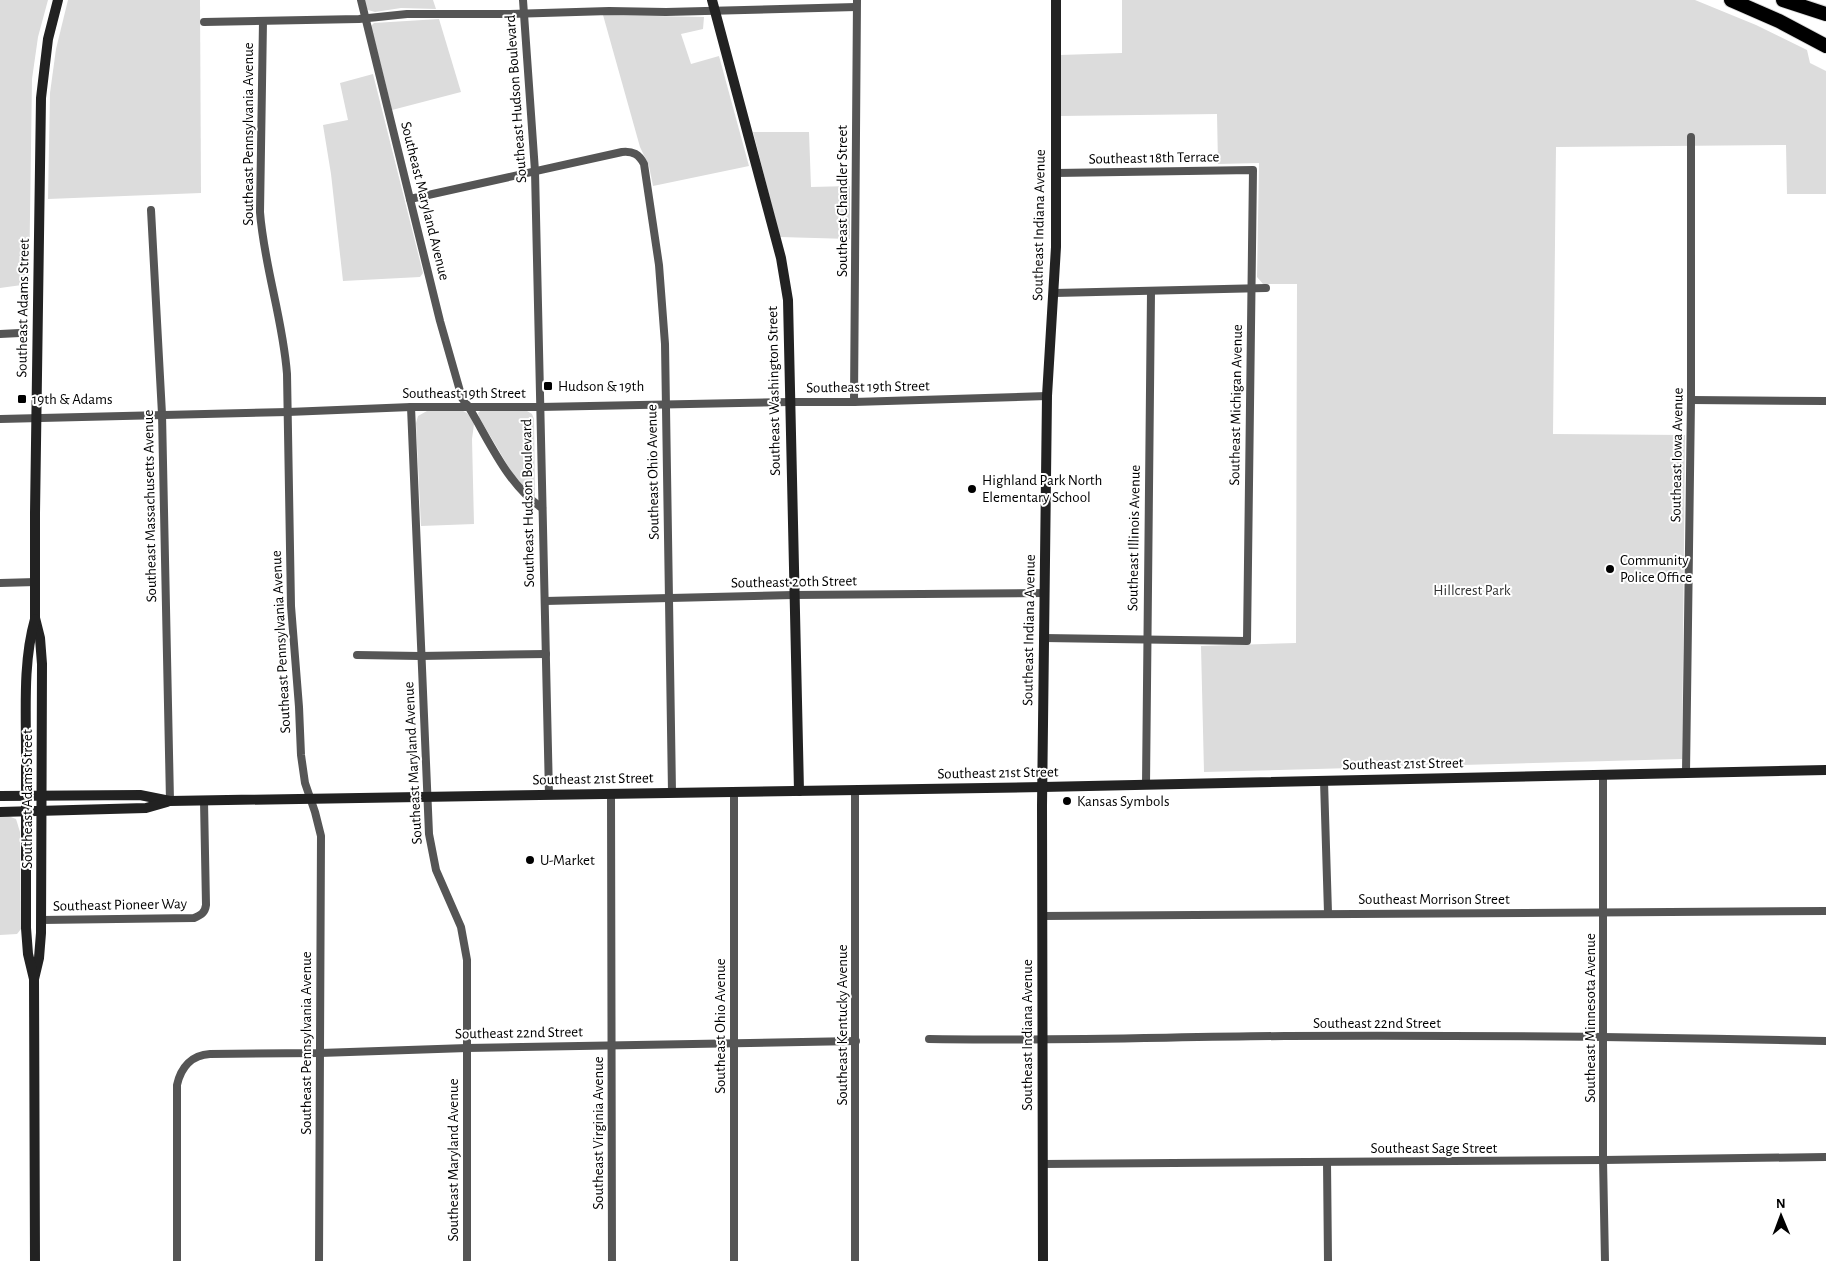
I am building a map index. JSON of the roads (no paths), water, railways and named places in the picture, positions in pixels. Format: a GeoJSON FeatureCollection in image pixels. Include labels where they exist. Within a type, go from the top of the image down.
{"type":"FeatureCollection","features":[{"type":"Feature","properties":{"kind":"highway"},"geometry":{"type":"LineString","coordinates":[[1731,0],[1779,21],[1826,46]]}},
{"type":"Feature","properties":{"kind":"highway"},"geometry":{"type":"LineString","coordinates":[[1783,0],[1826,14]]}},
{"type":"Feature","properties":{"kind":"main road","name":"Southeast Adams Street"},"geometry":{"type":"LineString","coordinates":[[34,979],[40,958],[42,811],[42,664],[36,618],[36,418],[41,98],[48,40],[58,0]]}},
{"type":"Feature","properties":{"kind":"main road","name":"Southeast Washington Street"},"geometry":{"type":"LineString","coordinates":[[712,0],[784,274],[788,300],[798,791]]}},
{"type":"Feature","properties":{"kind":"main road","name":"Southeast Indiana Avenue"},"geometry":{"type":"LineString","coordinates":[[1042,1261],[1044,638],[1047,396],[1054,293],[1056,0]]}},
{"type":"Feature","properties":{"kind":"main road","name":"Southeast Adams Street"},"geometry":{"type":"LineString","coordinates":[[35,1261],[34,979],[28,954],[26,928],[26,796],[27,677],[30,635],[36,618]]}},
{"type":"Feature","properties":{"kind":"main road","name":"Southeast 21st Street"},"geometry":{"type":"LineString","coordinates":[[0,812],[146,808],[170,801],[204,800],[1043,787],[1826,770]]}},
{"type":"Feature","properties":{"kind":"main road","name":"Southeast 21st Street"},"geometry":{"type":"LineString","coordinates":[[0,796],[140,794],[170,801]]}},
{"type":"Feature","properties":{"kind":"street","name":"Southeast Maryland Avenue"},"geometry":{"type":"LineString","coordinates":[[361,0],[440,321],[462,398],[511,479],[530,500],[542,508]]}},
{"type":"Feature","properties":{"kind":"street","name":"Southeast Hudson Boulevard"},"geometry":{"type":"LineString","coordinates":[[522,0],[535,171],[548,795]]}},
{"type":"Feature","properties":{"kind":"street"},"geometry":{"type":"LineString","coordinates":[[204,22],[365,18],[408,14],[714,11],[856,3]]}},
{"type":"Feature","properties":{"kind":"street","name":"Southeast Chandler Street"},"geometry":{"type":"LineString","coordinates":[[854,402],[856,3]]}},
{"type":"Feature","properties":{"kind":"street","name":"Southeast Pennsylvania Avenue"},"geometry":{"type":"LineString","coordinates":[[263,21],[260,212],[263,243],[286,363],[291,596],[301,755],[304,783],[321,836],[319,1261]]}},
{"type":"Feature","properties":{"kind":"street","name":"Southeast Iowa Avenue"},"geometry":{"type":"LineString","coordinates":[[1686,773],[1691,400],[1691,137]]}},
{"type":"Feature","properties":{"kind":"street","name":"Southeast Ohio Avenue"},"geometry":{"type":"LineString","coordinates":[[535,171],[622,152],[637,155],[644,164],[659,265],[665,344],[672,792]]}},
{"type":"Feature","properties":{"kind":"street","name":"Southeast 18th Terrace"},"geometry":{"type":"LineString","coordinates":[[1056,173],[1253,170]]}},
{"type":"Feature","properties":{"kind":"street","name":"Southeast Michigan Avenue"},"geometry":{"type":"LineString","coordinates":[[1147,640],[1247,641],[1253,170]]}},
{"type":"Feature","properties":{"kind":"street"},"geometry":{"type":"LineString","coordinates":[[410,199],[535,171]]}},
{"type":"Feature","properties":{"kind":"street","name":"Southeast Massachusetts Avenue"},"geometry":{"type":"LineString","coordinates":[[151,210],[162,414],[170,801]]}},
{"type":"Feature","properties":{"kind":"street"},"geometry":{"type":"LineString","coordinates":[[1054,293],[1266,288]]}},
{"type":"Feature","properties":{"kind":"street","name":"Southeast Illinois Avenue"},"geometry":{"type":"LineString","coordinates":[[1146,785],[1151,292]]}},
{"type":"Feature","properties":{"kind":"street"},"geometry":{"type":"LineString","coordinates":[[0,334],[20,333]]}},
{"type":"Feature","properties":{"kind":"street","name":"Southeast 19th Street"},"geometry":{"type":"LineString","coordinates":[[0,419],[411,407],[854,402],[1047,396]]}},
{"type":"Feature","properties":{"kind":"street"},"geometry":{"type":"LineString","coordinates":[[1691,400],[1826,401]]}},
{"type":"Feature","properties":{"kind":"street","name":"Southeast Maryland Avenue"},"geometry":{"type":"LineString","coordinates":[[411,407],[426,796],[432,852],[436,870],[456,914],[464,942],[468,971],[467,1261]]}},
{"type":"Feature","properties":{"kind":"street"},"geometry":{"type":"LineString","coordinates":[[0,583],[36,582]]}},
{"type":"Feature","properties":{"kind":"street","name":"Southeast 20th Street"},"geometry":{"type":"LineString","coordinates":[[544,601],[793,594],[1045,593]]}},
{"type":"Feature","properties":{"kind":"street"},"geometry":{"type":"LineString","coordinates":[[1044,638],[1147,640]]}},
{"type":"Feature","properties":{"kind":"street"},"geometry":{"type":"LineString","coordinates":[[358,655],[546,654]]}},
{"type":"Feature","properties":{"kind":"street","name":"Southeast Minnesota Avenue"},"geometry":{"type":"LineString","coordinates":[[1603,774],[1603,1160],[1605,1261]]}},
{"type":"Feature","properties":{"kind":"street"},"geometry":{"type":"LineString","coordinates":[[1324,781],[1328,913]]}},
{"type":"Feature","properties":{"kind":"street","name":"Southeast Kentucky Avenue"},"geometry":{"type":"LineString","coordinates":[[855,790],[855,1261]]}},
{"type":"Feature","properties":{"kind":"street","name":"Southeast Ohio Avenue"},"geometry":{"type":"LineString","coordinates":[[734,792],[734,1261]]}},
{"type":"Feature","properties":{"kind":"street","name":"Southeast Virginia Avenue"},"geometry":{"type":"LineString","coordinates":[[611,794],[612,1261]]}},
{"type":"Feature","properties":{"kind":"street","name":"Southeast Pioneer Way"},"geometry":{"type":"LineString","coordinates":[[41,920],[194,918],[202,915],[206,910],[204,800]]}},
{"type":"Feature","properties":{"kind":"street","name":"Southeast Morrison Street"},"geometry":{"type":"LineString","coordinates":[[1042,916],[1826,911]]}},
{"type":"Feature","properties":{"kind":"street","name":"Southeast 22nd Street"},"geometry":{"type":"LineString","coordinates":[[928,1039],[1042,1040],[1285,1036],[1603,1036],[1826,1040]]}},
{"type":"Feature","properties":{"kind":"street","name":"Southeast 22nd Street"},"geometry":{"type":"LineString","coordinates":[[176,1261],[177,1096],[179,1078],[186,1065],[193,1059],[206,1054],[856,1041]]}},
{"type":"Feature","properties":{"kind":"street","name":"Southeast Sage Street"},"geometry":{"type":"LineString","coordinates":[[1042,1164],[1826,1157]]}},
{"type":"Feature","properties":{"kind":"street"},"geometry":{"type":"LineString","coordinates":[[1327,1162],[1328,1261]]}},
{"type":"Feature","properties":{"kind":"place","name":"Hudson & 19th"},"geometry":{"type":"Point","coordinates":[548,386]}},
{"type":"Feature","properties":{"kind":"place","name":"19th & Adams"},"geometry":{"type":"Point","coordinates":[22,399]}},
{"type":"Feature","properties":{"kind":"place","name":"Highland Park North Elementary School"},"geometry":{"type":"Point","coordinates":[972,489]}},
{"type":"Feature","properties":{"kind":"place","name":"Community Police Office"},"geometry":{"type":"Point","coordinates":[1610,569]}},
{"type":"Feature","properties":{"kind":"place","name":"Kansas Symbols"},"geometry":{"type":"Point","coordinates":[1067,801]}},
{"type":"Feature","properties":{"kind":"place","name":"U-Market"},"geometry":{"type":"Point","coordinates":[530,860]}},
{"type":"Feature","properties":{"kind":"park label","name":"Hillcrest Park"},"geometry":{"type":"Point","coordinates":[1472,590]}}]}
